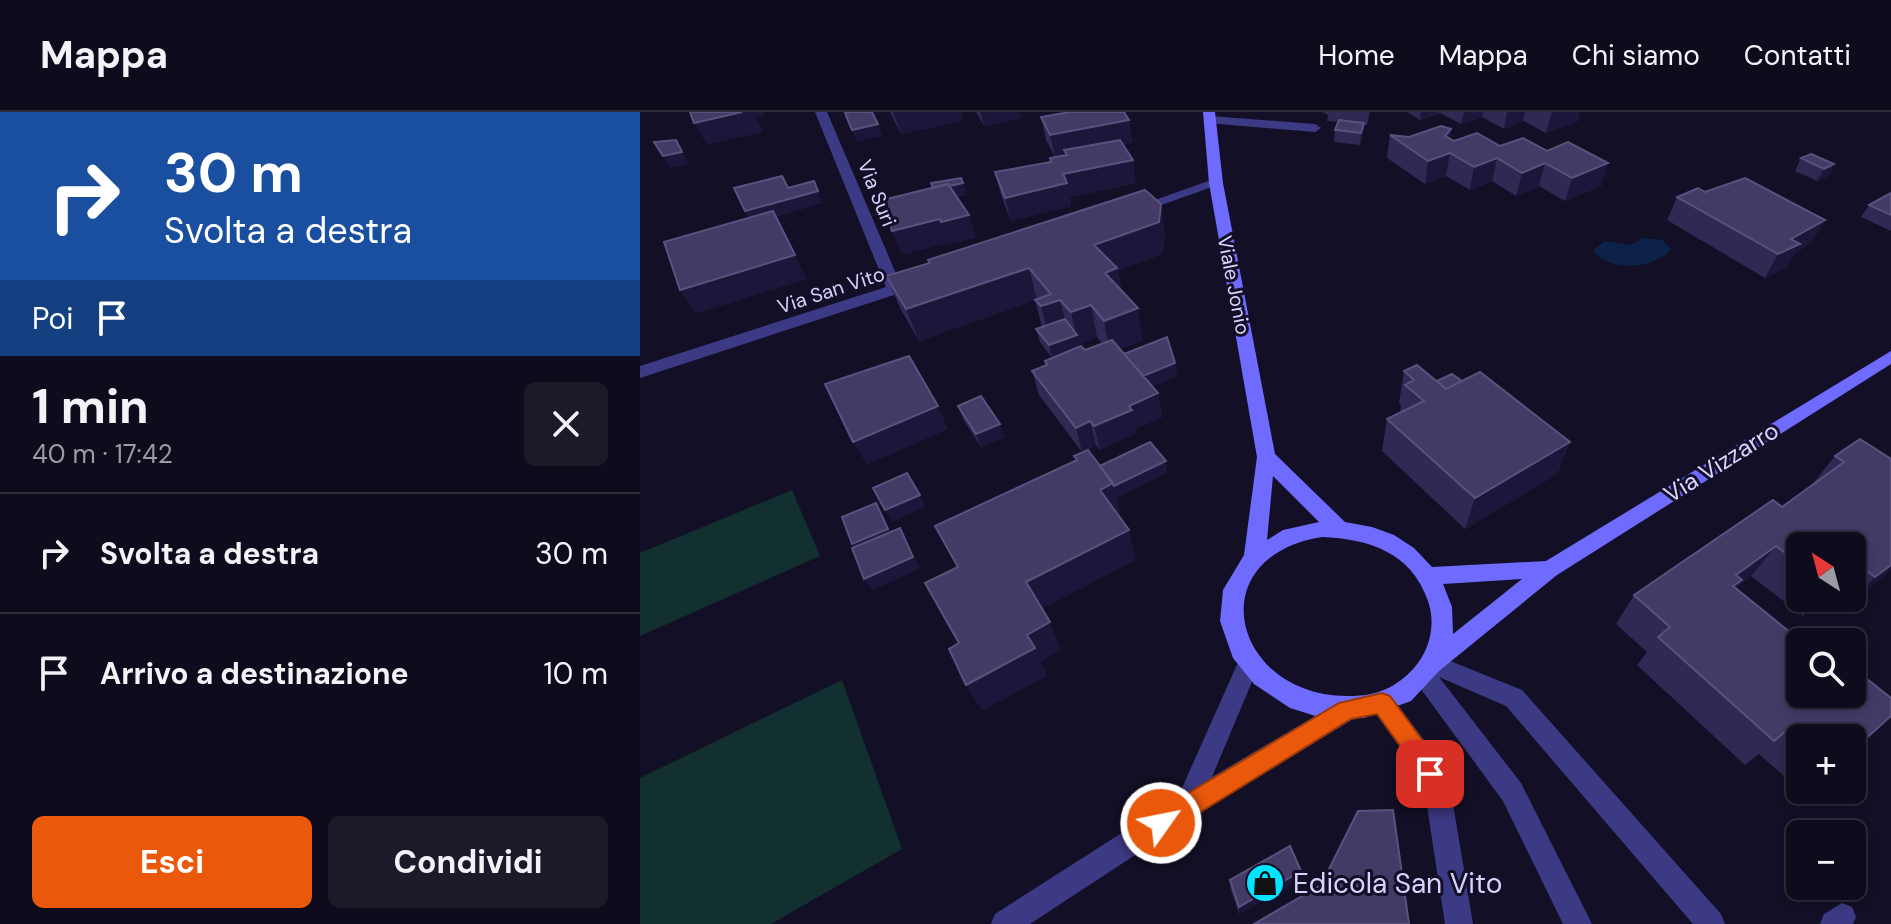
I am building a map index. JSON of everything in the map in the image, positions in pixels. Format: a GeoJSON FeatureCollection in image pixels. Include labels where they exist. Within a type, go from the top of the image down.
{"type":"FeatureCollection","features":[{"type":"Feature","properties":{"kind":"street","name":"Via Suri"},"geometry":{"type":"LineString","coordinates":[[821,112],[895,290]]}},
{"type":"Feature","properties":{"kind":"street"},"geometry":{"type":"LineString","coordinates":[[1210,116],[1315,128]]}},
{"type":"Feature","properties":{"kind":"street","name":"Viale Jonio"},"geometry":{"type":"LineString","coordinates":[[1210,116],[1216,183],[1266,457],[1254,561]]}},
{"type":"Feature","properties":{"kind":"street"},"geometry":{"type":"LineString","coordinates":[[1117,216],[1216,183]]}},
{"type":"Feature","properties":{"kind":"street","name":"Via San Vito"},"geometry":{"type":"LineString","coordinates":[[640,372],[939,275]]}},
{"type":"Feature","properties":{"kind":"street","name":"Via Vizzarro"},"geometry":{"type":"LineString","coordinates":[[1428,669],[1443,635],[1442,607],[1427,576],[1411,557],[1385,540],[1355,530],[1322,529],[1289,536],[1262,552],[1241,575],[1231,603],[1233,635],[1248,665],[1274,690],[1310,706],[1347,710],[1382,703],[1412,687],[1428,669],[1550,569],[1891,356]]}},
{"type":"Feature","properties":{"kind":"street"},"geometry":{"type":"LineString","coordinates":[[1266,457],[1340,530]]}},
{"type":"Feature","properties":{"kind":"street","name":"Via Vizzarro"},"geometry":{"type":"LineString","coordinates":[[1427,576],[1550,569]]}},
{"type":"Feature","properties":{"kind":"street"},"geometry":{"type":"LineString","coordinates":[[1187,806],[1248,665]]}},
{"type":"Feature","properties":{"kind":"street"},"geometry":{"type":"LineString","coordinates":[[1428,669],[1512,792],[1578,924]]}},
{"type":"Feature","properties":{"kind":"street"},"geometry":{"type":"LineString","coordinates":[[1428,669],[1514,698],[1711,924]]}},
{"type":"Feature","properties":{"kind":"street"},"geometry":{"type":"LineString","coordinates":[[1382,703],[1421,756],[1438,792],[1459,924]]}},
{"type":"Feature","properties":{"kind":"street"},"geometry":{"type":"LineString","coordinates":[[1005,924],[1187,806],[1347,710]]}},
{"type":"Feature","properties":{"kind":"green space"},"geometry":{"type":"Polygon","coordinates":[[[792,490],[820,556],[640,636],[640,553],[792,490]]]}},
{"type":"Feature","properties":{"kind":"green space"},"geometry":{"type":"Polygon","coordinates":[[[842,680],[902,849],[771,924],[640,924],[640,778],[842,680]]]}},
{"type":"Feature","properties":{"kind":"water"},"geometry":{"type":"Polygon","coordinates":[[[1643,238],[1662,240],[1671,249],[1654,261],[1632,266],[1610,262],[1593,250],[1605,241],[1631,245],[1643,238]]]}},
{"type":"Feature","properties":{"kind":"building"},"geometry":{"type":"Polygon","coordinates":[[[690,112],[742,112],[694,123],[690,112]]]}},
{"type":"Feature","properties":{"kind":"building"},"geometry":{"type":"Polygon","coordinates":[[[872,112],[878,124],[852,130],[845,113],[872,112]]]}},
{"type":"Feature","properties":{"kind":"building"},"geometry":{"type":"Polygon","coordinates":[[[1070,112],[1124,112],[1129,120],[1050,135],[1041,117],[1070,112]]]}},
{"type":"Feature","properties":{"kind":"building"},"geometry":{"type":"Polygon","coordinates":[[[1339,120],[1364,123],[1361,133],[1335,130],[1339,120]]]}},
{"type":"Feature","properties":{"kind":"building"},"geometry":{"type":"Polygon","coordinates":[[[1441,126],[1451,129],[1445,136],[1454,141],[1477,133],[1500,146],[1523,138],[1547,151],[1568,142],[1608,163],[1572,178],[1545,163],[1522,173],[1497,158],[1474,167],[1450,153],[1428,161],[1390,135],[1409,137],[1441,126]]]}},
{"type":"Feature","properties":{"kind":"building"},"geometry":{"type":"Polygon","coordinates":[[[676,140],[682,152],[663,156],[654,142],[676,140]]]}},
{"type":"Feature","properties":{"kind":"building"},"geometry":{"type":"Polygon","coordinates":[[[1120,140],[1133,160],[1063,174],[1067,183],[1005,198],[995,172],[1051,162],[1050,158],[1067,155],[1064,150],[1120,140]]]}},
{"type":"Feature","properties":{"kind":"building"},"geometry":{"type":"Polygon","coordinates":[[[1811,154],[1834,164],[1824,169],[1801,158],[1811,154]]]}},
{"type":"Feature","properties":{"kind":"building"},"geometry":{"type":"Polygon","coordinates":[[[782,176],[788,188],[814,181],[818,191],[745,211],[734,188],[782,176]]]}},
{"type":"Feature","properties":{"kind":"building"},"geometry":{"type":"Polygon","coordinates":[[[961,178],[963,183],[949,186],[933,188],[931,183],[961,178]]]}},
{"type":"Feature","properties":{"kind":"building"},"geometry":{"type":"Polygon","coordinates":[[[1745,178],[1825,220],[1791,239],[1800,244],[1778,254],[1677,197],[1698,188],[1705,192],[1745,178]]]}},
{"type":"Feature","properties":{"kind":"building"},"geometry":{"type":"Polygon","coordinates":[[[948,184],[969,215],[892,231],[883,200],[948,184]]]}},
{"type":"Feature","properties":{"kind":"building"},"geometry":{"type":"Polygon","coordinates":[[[1145,190],[1161,204],[1159,222],[1094,245],[1117,268],[1105,273],[1138,308],[1104,321],[1091,305],[1071,312],[1060,300],[1041,306],[1035,300],[1051,294],[1029,268],[906,309],[886,276],[930,263],[928,260],[1145,190]]]}},
{"type":"Feature","properties":{"kind":"building"},"geometry":{"type":"Polygon","coordinates":[[[1891,193],[1891,215],[1869,205],[1891,193]]]}},
{"type":"Feature","properties":{"kind":"building"},"geometry":{"type":"Polygon","coordinates":[[[773,211],[795,255],[680,290],[664,242],[773,211]]]}},
{"type":"Feature","properties":{"kind":"building"},"geometry":{"type":"Polygon","coordinates":[[[1065,319],[1077,335],[1049,345],[1036,329],[1065,319]]]}},
{"type":"Feature","properties":{"kind":"building"},"geometry":{"type":"Polygon","coordinates":[[[1167,337],[1175,363],[1143,376],[1124,354],[1167,337]]]}},
{"type":"Feature","properties":{"kind":"building"},"geometry":{"type":"Polygon","coordinates":[[[1112,340],[1158,393],[1129,406],[1132,410],[1094,426],[1090,421],[1076,428],[1032,371],[1047,365],[1045,361],[1081,346],[1085,350],[1112,340]]]}},
{"type":"Feature","properties":{"kind":"building"},"geometry":{"type":"Polygon","coordinates":[[[909,356],[938,406],[853,442],[825,384],[909,356]]]}},
{"type":"Feature","properties":{"kind":"building"},"geometry":{"type":"Polygon","coordinates":[[[1417,365],[1446,389],[1480,372],[1570,442],[1475,498],[1387,419],[1424,401],[1405,385],[1414,380],[1404,371],[1417,365]]]}},
{"type":"Feature","properties":{"kind":"building"},"geometry":{"type":"Polygon","coordinates":[[[1452,374],[1462,381],[1446,389],[1437,381],[1452,374]]]}},
{"type":"Feature","properties":{"kind":"building"},"geometry":{"type":"Polygon","coordinates":[[[981,396],[1000,424],[976,434],[958,406],[981,396]]]}},
{"type":"Feature","properties":{"kind":"building"},"geometry":{"type":"Polygon","coordinates":[[[1860,439],[1891,459],[1891,565],[1875,577],[1866,570],[1866,532],[1786,532],[1786,554],[1776,546],[1736,575],[1742,580],[1733,586],[1786,629],[1786,708],[1866,708],[1866,678],[1891,698],[1891,716],[1866,738],[1866,724],[1786,724],[1786,731],[1774,741],[1658,637],[1670,627],[1634,595],[1773,500],[1782,507],[1844,462],[1835,456],[1860,439]]]}},
{"type":"Feature","properties":{"kind":"building"},"geometry":{"type":"Polygon","coordinates":[[[1150,442],[1166,461],[1114,486],[1100,466],[1150,442]]]}},
{"type":"Feature","properties":{"kind":"building"},"geometry":{"type":"Polygon","coordinates":[[[1088,450],[1113,483],[1100,490],[1129,530],[1026,582],[1050,622],[1027,635],[1035,648],[966,685],[949,649],[959,643],[925,583],[958,567],[935,526],[1077,460],[1074,456],[1088,450]]]}},
{"type":"Feature","properties":{"kind":"building"},"geometry":{"type":"Polygon","coordinates":[[[907,473],[920,495],[885,510],[873,488],[907,473]]]}},
{"type":"Feature","properties":{"kind":"building"},"geometry":{"type":"Polygon","coordinates":[[[876,503],[888,529],[852,544],[842,517],[876,503]]]}},
{"type":"Feature","properties":{"kind":"building"},"geometry":{"type":"Polygon","coordinates":[[[900,528],[913,557],[864,579],[852,548],[900,528]]]}},
{"type":"Feature","properties":{"kind":"building"},"geometry":{"type":"Polygon","coordinates":[[[1393,810],[1409,924],[1254,924],[1321,885],[1358,811],[1393,810]]]}},
{"type":"Feature","properties":{"kind":"building","name":"Edicola San Vito"},"geometry":{"type":"Polygon","coordinates":[[[1290,846],[1301,871],[1239,907],[1230,880],[1290,846]]]}},
{"type":"Feature","properties":{"kind":"place","name":"Edicola San Vito"},"geometry":{"type":"Point","coordinates":[1265,883]}},
{"type":"Feature","properties":{"kind":"route"},"geometry":{"type":"LineString","coordinates":[[1161,823],[1347,710],[1382,703],[1421,756],[1430,774]]}}]}
